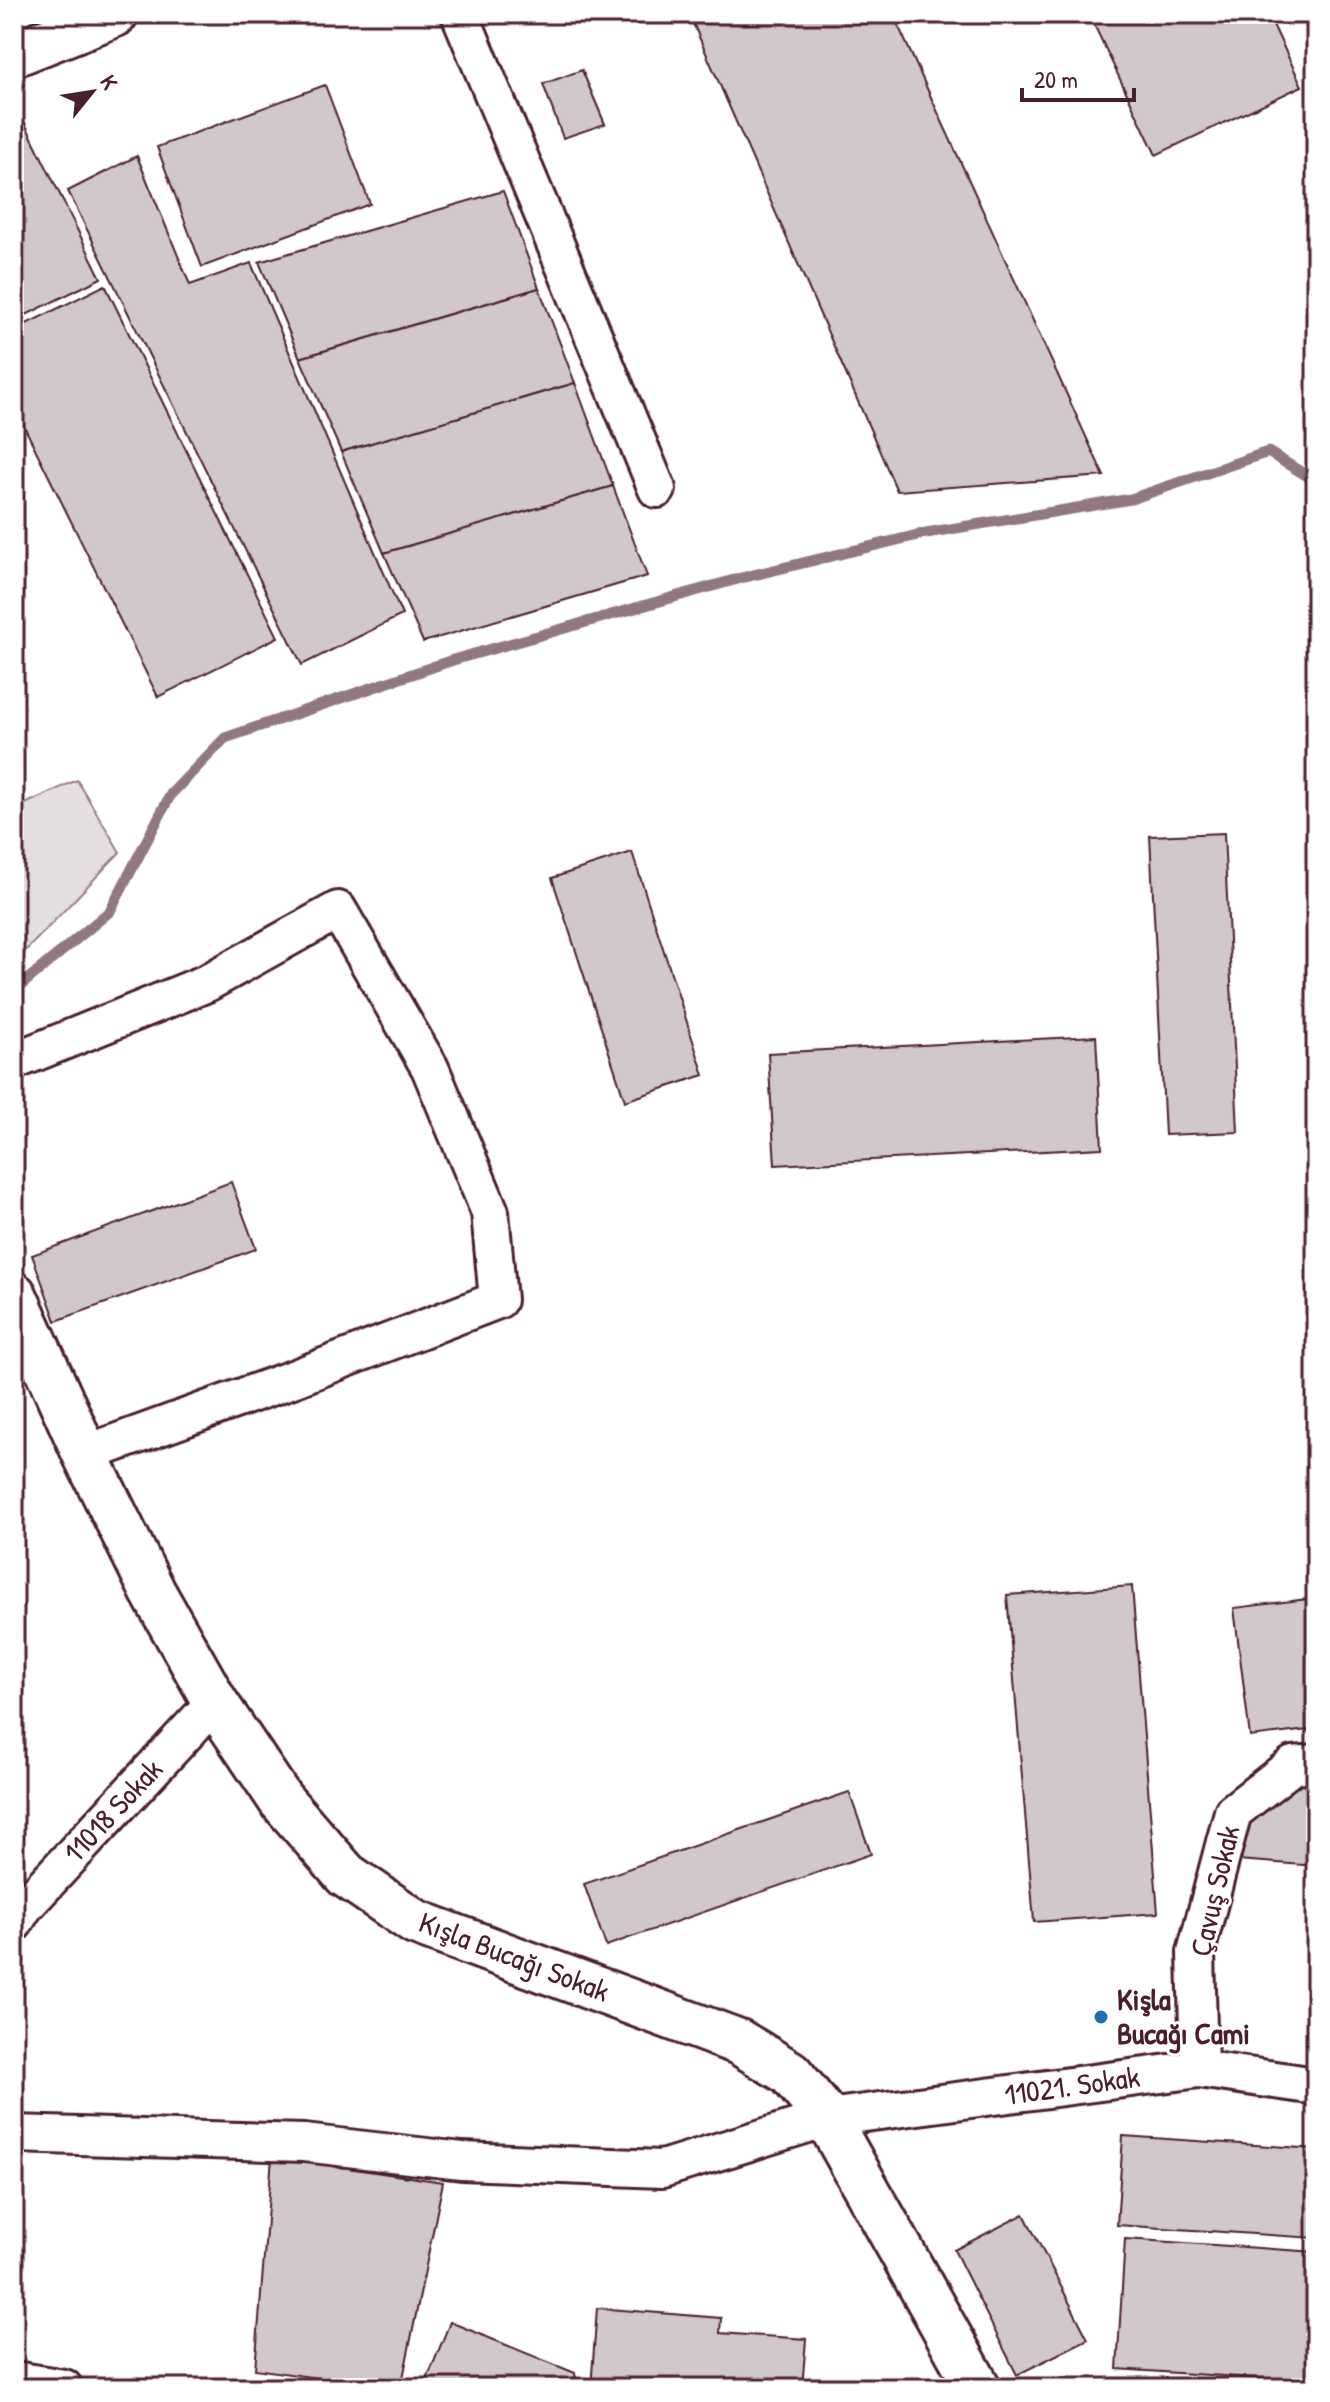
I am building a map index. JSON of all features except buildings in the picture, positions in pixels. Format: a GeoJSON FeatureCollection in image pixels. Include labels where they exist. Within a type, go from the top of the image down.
{"type":"FeatureCollection","features":[{"type":"Feature","properties":{"kind":"street"},"geometry":{"type":"LineString","coordinates":[[14,54],[115,14]]}},
{"type":"Feature","properties":{"kind":"street"},"geometry":{"type":"LineString","coordinates":[[460,14],[657,489]]}},
{"type":"Feature","properties":{"kind":"street"},"geometry":{"type":"LineString","coordinates":[[14,1061],[207,983],[338,910],[430,1068],[490,1212],[498,1300],[85,1454]]}},
{"type":"Feature","properties":{"kind":"street","name":"Kışla Bucağı Sokak"},"geometry":{"type":"LineString","coordinates":[[14,1295],[85,1454],[153,1592],[215,1702],[280,1799],[346,1875],[415,1922],[739,2042],[790,2073],[827,2118],[978,2388]]}},
{"type":"Feature","properties":{"kind":"street","name":"11018 Sokak"},"geometry":{"type":"LineString","coordinates":[[14,1923],[24,1907],[215,1702]]}},
{"type":"Feature","properties":{"kind":"street","name":"Çavuş Sokak"},"geometry":{"type":"LineString","coordinates":[[1199,2069],[1196,1952],[1233,1812],[1293,1765],[1316,1763]]}},
{"type":"Feature","properties":{"kind":"street","name":"11021. Sokak"},"geometry":{"type":"LineString","coordinates":[[14,2134],[304,2143],[462,2161],[662,2169],[827,2118],[1199,2069],[1316,2086]]}},
{"type":"Feature","properties":{"kind":"street"},"geometry":{"type":"LineString","coordinates":[[14,2380],[64,2388]]}},
{"type":"Feature","properties":{"kind":"shaded area"},"geometry":{"type":"Polygon","coordinates":[[[77,780],[120,852],[14,963],[14,809],[77,780]]]}},
{"type":"Feature","properties":{"kind":"waterway"},"geometry":{"type":"LineString","coordinates":[[14,991],[110,911],[171,794],[225,738],[453,660],[741,578],[926,533],[1131,499],[1268,452],[1316,481]]}},
{"type":"Feature","properties":{"kind":"place","name":"Kişla Bucağı Cami"},"geometry":{"type":"Point","coordinates":[1101,2017]}}]}
